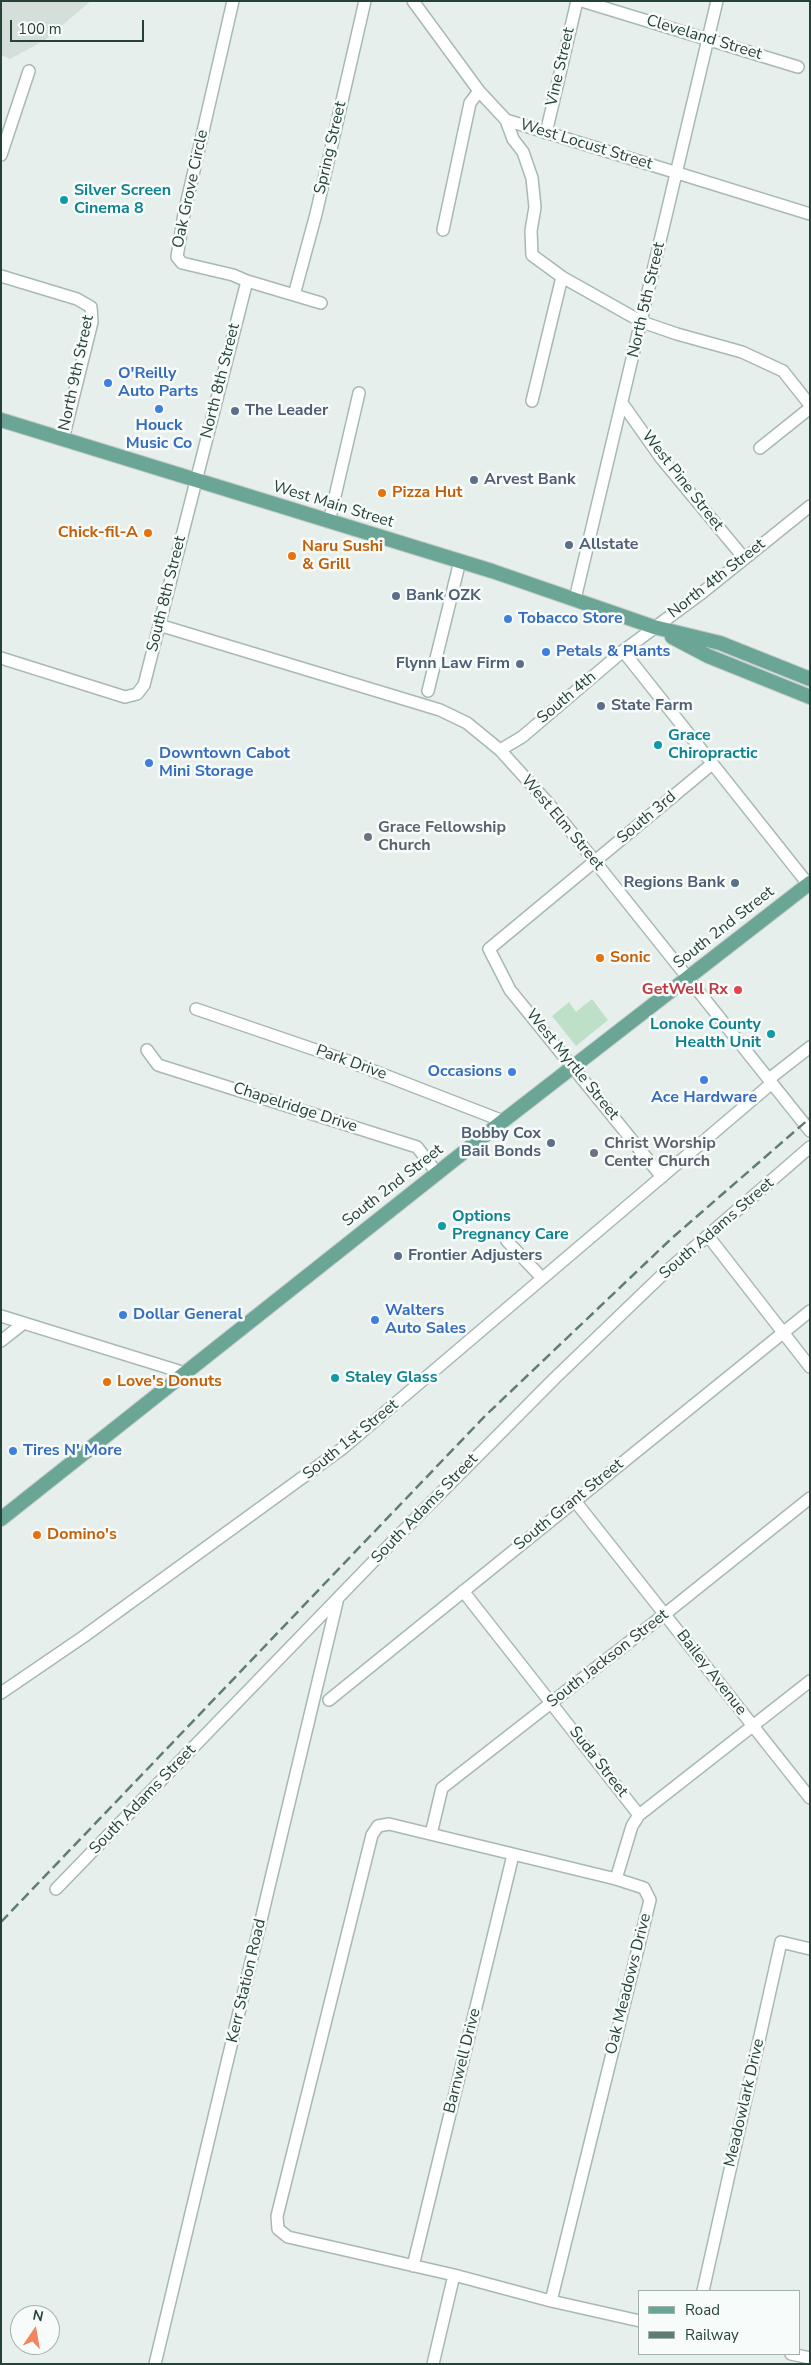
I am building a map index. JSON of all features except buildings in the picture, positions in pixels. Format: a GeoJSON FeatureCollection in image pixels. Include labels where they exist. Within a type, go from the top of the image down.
{"type":"FeatureCollection","features":[{"type":"Feature","properties":{"kind":"main road","name":"West Main Street"},"geometry":{"type":"LineString","coordinates":[[1,420],[460,561],[654,627],[720,643],[810,679]]}},
{"type":"Feature","properties":{"kind":"main road","name":"West Main Street"},"geometry":{"type":"LineString","coordinates":[[654,627],[708,656],[810,697]]}},
{"type":"Feature","properties":{"kind":"main road","name":"South 2nd Street"},"geometry":{"type":"LineString","coordinates":[[1,1519],[503,1121],[809,883]]}},
{"type":"Feature","properties":{"kind":"street","name":"Oak Grove Circle"},"geometry":{"type":"LineString","coordinates":[[234,1],[177,248],[177,257],[182,262],[233,275],[246,281],[321,303]]}},
{"type":"Feature","properties":{"kind":"street","name":"Spring Street"},"geometry":{"type":"LineString","coordinates":[[294,295],[316,214],[365,1]]}},
{"type":"Feature","properties":{"kind":"street","name":"West Locust Street"},"geometry":{"type":"LineString","coordinates":[[413,1],[479,91],[506,120],[810,214]]}},
{"type":"Feature","properties":{"kind":"street","name":"Vine Street"},"geometry":{"type":"LineString","coordinates":[[546,133],[577,1]]}},
{"type":"Feature","properties":{"kind":"street","name":"Cleveland Street"},"geometry":{"type":"LineString","coordinates":[[582,1],[798,67]]}},
{"type":"Feature","properties":{"kind":"street","name":"North 5th Street"},"geometry":{"type":"LineString","coordinates":[[575,599],[717,1]]}},
{"type":"Feature","properties":{"kind":"street"},"geometry":{"type":"LineString","coordinates":[[1,154],[29,71]]}},
{"type":"Feature","properties":{"kind":"street"},"geometry":{"type":"LineString","coordinates":[[443,230],[470,103],[479,91]]}},
{"type":"Feature","properties":{"kind":"street"},"geometry":{"type":"LineString","coordinates":[[506,120],[513,139],[523,152],[532,178],[535,207],[531,231],[532,255],[562,277],[642,322],[742,352],[783,371],[810,406],[760,448]]}},
{"type":"Feature","properties":{"kind":"street","name":"North 9th Street"},"geometry":{"type":"LineString","coordinates":[[1,276],[77,300],[91,307],[92,322],[63,439]]}},
{"type":"Feature","properties":{"kind":"street"},"geometry":{"type":"LineString","coordinates":[[532,401],[562,277]]}},
{"type":"Feature","properties":{"kind":"street","name":"North 8th Street"},"geometry":{"type":"LineString","coordinates":[[195,480],[246,281]]}},
{"type":"Feature","properties":{"kind":"street"},"geometry":{"type":"LineString","coordinates":[[329,522],[359,393]]}},
{"type":"Feature","properties":{"kind":"street","name":"West Pine Street"},"geometry":{"type":"LineString","coordinates":[[622,403],[661,458],[744,558]]}},
{"type":"Feature","properties":{"kind":"street","name":"South 8th Street"},"geometry":{"type":"LineString","coordinates":[[1,658],[125,697],[137,694],[144,686],[195,480]]}},
{"type":"Feature","properties":{"kind":"street","name":"North 4th Street"},"geometry":{"type":"LineString","coordinates":[[623,651],[810,506]]}},
{"type":"Feature","properties":{"kind":"street"},"geometry":{"type":"LineString","coordinates":[[428,691],[460,561]]}},
{"type":"Feature","properties":{"kind":"street","name":"West Elm Street"},"geometry":{"type":"LineString","coordinates":[[159,625],[440,710],[467,723],[500,750],[549,804],[810,1131]]}},
{"type":"Feature","properties":{"kind":"street"},"geometry":{"type":"LineString","coordinates":[[623,651],[809,883]]}},
{"type":"Feature","properties":{"kind":"street","name":"South 4th"},"geometry":{"type":"LineString","coordinates":[[500,750],[522,737],[623,651]]}},
{"type":"Feature","properties":{"kind":"street","name":"South 3rd"},"geometry":{"type":"LineString","coordinates":[[488,949],[712,764]]}},
{"type":"Feature","properties":{"kind":"street","name":"West Myrtle Street"},"geometry":{"type":"LineString","coordinates":[[488,949],[510,990],[574,1066],[662,1177]]}},
{"type":"Feature","properties":{"kind":"street","name":"Park Drive"},"geometry":{"type":"LineString","coordinates":[[196,1010],[348,1061],[503,1121]]}},
{"type":"Feature","properties":{"kind":"street","name":"South 1st Street"},"geometry":{"type":"LineString","coordinates":[[1,1693],[98,1626],[343,1448],[542,1278],[602,1230],[810,1047]]}},
{"type":"Feature","properties":{"kind":"street","name":"Chapelridge Drive"},"geometry":{"type":"LineString","coordinates":[[147,1050],[158,1065],[417,1147],[438,1173]]}},
{"type":"Feature","properties":{"kind":"street","name":"South Adams Street"},"geometry":{"type":"LineString","coordinates":[[56,1889],[555,1378],[660,1277],[810,1147]]}},
{"type":"Feature","properties":{"kind":"street"},"geometry":{"type":"LineString","coordinates":[[708,1236],[810,1367]]}},
{"type":"Feature","properties":{"kind":"street"},"geometry":{"type":"LineString","coordinates":[[507,1241],[542,1278]]}},
{"type":"Feature","properties":{"kind":"street","name":"South Grant Street"},"geometry":{"type":"LineString","coordinates":[[329,1700],[810,1311]]}},
{"type":"Feature","properties":{"kind":"street"},"geometry":{"type":"LineString","coordinates":[[1,1316],[185,1372]]}},
{"type":"Feature","properties":{"kind":"street"},"geometry":{"type":"LineString","coordinates":[[1,1341],[24,1323]]}},
{"type":"Feature","properties":{"kind":"street","name":"South Jackson Street"},"geometry":{"type":"LineString","coordinates":[[431,1834],[442,1788],[810,1498]]}},
{"type":"Feature","properties":{"kind":"street","name":"Bailey Avenue"},"geometry":{"type":"LineString","coordinates":[[576,1500],[810,1798]]}},
{"type":"Feature","properties":{"kind":"street","name":"Suda Street"},"geometry":{"type":"LineString","coordinates":[[463,1591],[639,1815]]}},
{"type":"Feature","properties":{"kind":"street","name":"Kerr Station Road"},"geometry":{"type":"LineString","coordinates":[[155,2364],[317,1681],[339,1598]]}},
{"type":"Feature","properties":{"kind":"street"},"geometry":{"type":"LineString","coordinates":[[616,1879],[632,1826],[639,1815],[810,1681]]}},
{"type":"Feature","properties":{"kind":"street","name":"Oak Meadows Drive"},"geometry":{"type":"LineString","coordinates":[[389,1824],[431,1834],[616,1879],[644,1888],[650,1900],[551,2301],[454,2275],[288,2237],[278,2229],[277,2216],[372,1835],[378,1826],[389,1824]]}},
{"type":"Feature","properties":{"kind":"street","name":"Barnwell Drive"},"geometry":{"type":"LineString","coordinates":[[413,2266],[513,1855]]}},
{"type":"Feature","properties":{"kind":"street","name":"Meadowlark Drive"},"geometry":{"type":"LineString","coordinates":[[703,2290],[781,1942],[810,1949]]}},
{"type":"Feature","properties":{"kind":"street"},"geometry":{"type":"LineString","coordinates":[[433,2364],[454,2275]]}},
{"type":"Feature","properties":{"kind":"street"},"geometry":{"type":"LineString","coordinates":[[551,2301],[638,2321]]}},
{"type":"Feature","properties":{"kind":"street"},"geometry":{"type":"LineString","coordinates":[[796,2355],[810,2358]]}},
{"type":"Feature","properties":{"kind":"shaded area"},"geometry":{"type":"Polygon","coordinates":[[[1,1],[91,1],[45,40],[10,59],[1,55],[1,1]]]}},
{"type":"Feature","properties":{"kind":"green space"},"geometry":{"type":"Polygon","coordinates":[[[592,999],[608,1020],[576,1046],[552,1016],[569,1002],[576,1012],[592,999]]]}},
{"type":"Feature","properties":{"kind":"railway"},"geometry":{"type":"LineString","coordinates":[[1,1922],[485,1416],[672,1238],[810,1118]]}},
{"type":"Feature","properties":{"kind":"place","name":"Silver Screen Cinema 8"},"geometry":{"type":"Point","coordinates":[64,200]}},
{"type":"Feature","properties":{"kind":"place","name":"O'Reilly Auto Parts"},"geometry":{"type":"Point","coordinates":[108,383]}},
{"type":"Feature","properties":{"kind":"place","name":"Houck Music Co"},"geometry":{"type":"Point","coordinates":[159,409]}},
{"type":"Feature","properties":{"kind":"place","name":"The Leader"},"geometry":{"type":"Point","coordinates":[235,411]}},
{"type":"Feature","properties":{"kind":"place","name":"Arvest Bank"},"geometry":{"type":"Point","coordinates":[474,480]}},
{"type":"Feature","properties":{"kind":"place","name":"Pizza Hut"},"geometry":{"type":"Point","coordinates":[382,493]}},
{"type":"Feature","properties":{"kind":"place","name":"Chick-fil-A"},"geometry":{"type":"Point","coordinates":[148,533]}},
{"type":"Feature","properties":{"kind":"place","name":"Allstate"},"geometry":{"type":"Point","coordinates":[569,545]}},
{"type":"Feature","properties":{"kind":"place","name":"Naru Sushi & Grill"},"geometry":{"type":"Point","coordinates":[292,556]}},
{"type":"Feature","properties":{"kind":"place","name":"Bank OZK"},"geometry":{"type":"Point","coordinates":[396,596]}},
{"type":"Feature","properties":{"kind":"place","name":"Tobacco Store"},"geometry":{"type":"Point","coordinates":[508,619]}},
{"type":"Feature","properties":{"kind":"place","name":"Petals & Plants"},"geometry":{"type":"Point","coordinates":[546,652]}},
{"type":"Feature","properties":{"kind":"place","name":"Flynn Law Firm"},"geometry":{"type":"Point","coordinates":[520,664]}},
{"type":"Feature","properties":{"kind":"place","name":"State Farm"},"geometry":{"type":"Point","coordinates":[601,706]}},
{"type":"Feature","properties":{"kind":"place","name":"Grace Chiropractic"},"geometry":{"type":"Point","coordinates":[658,745]}},
{"type":"Feature","properties":{"kind":"place","name":"Downtown Cabot Mini Storage"},"geometry":{"type":"Point","coordinates":[149,763]}},
{"type":"Feature","properties":{"kind":"place","name":"Grace Fellowship Church"},"geometry":{"type":"Point","coordinates":[368,837]}},
{"type":"Feature","properties":{"kind":"place","name":"Regions Bank"},"geometry":{"type":"Point","coordinates":[735,883]}},
{"type":"Feature","properties":{"kind":"place","name":"Sonic"},"geometry":{"type":"Point","coordinates":[600,958]}},
{"type":"Feature","properties":{"kind":"place","name":"GetWell Rx"},"geometry":{"type":"Point","coordinates":[738,990]}},
{"type":"Feature","properties":{"kind":"place","name":"Lonoke County Health Unit"},"geometry":{"type":"Point","coordinates":[771,1034]}},
{"type":"Feature","properties":{"kind":"place","name":"Occasions"},"geometry":{"type":"Point","coordinates":[512,1072]}},
{"type":"Feature","properties":{"kind":"place","name":"Ace Hardware"},"geometry":{"type":"Point","coordinates":[704,1080]}},
{"type":"Feature","properties":{"kind":"place","name":"Bobby Cox Bail Bonds"},"geometry":{"type":"Point","coordinates":[551,1143]}},
{"type":"Feature","properties":{"kind":"place","name":"Christ Worship Center Church"},"geometry":{"type":"Point","coordinates":[594,1153]}},
{"type":"Feature","properties":{"kind":"place","name":"Options Pregnancy Care"},"geometry":{"type":"Point","coordinates":[442,1226]}},
{"type":"Feature","properties":{"kind":"place","name":"Frontier Adjusters"},"geometry":{"type":"Point","coordinates":[398,1256]}},
{"type":"Feature","properties":{"kind":"place","name":"Dollar General"},"geometry":{"type":"Point","coordinates":[123,1315]}},
{"type":"Feature","properties":{"kind":"place","name":"Walters Auto Sales"},"geometry":{"type":"Point","coordinates":[375,1320]}},
{"type":"Feature","properties":{"kind":"place","name":"Staley Glass"},"geometry":{"type":"Point","coordinates":[335,1378]}},
{"type":"Feature","properties":{"kind":"place","name":"Love's Donuts"},"geometry":{"type":"Point","coordinates":[107,1382]}},
{"type":"Feature","properties":{"kind":"place","name":"Tires N' More"},"geometry":{"type":"Point","coordinates":[13,1451]}},
{"type":"Feature","properties":{"kind":"place","name":"Domino's"},"geometry":{"type":"Point","coordinates":[37,1535]}}]}
